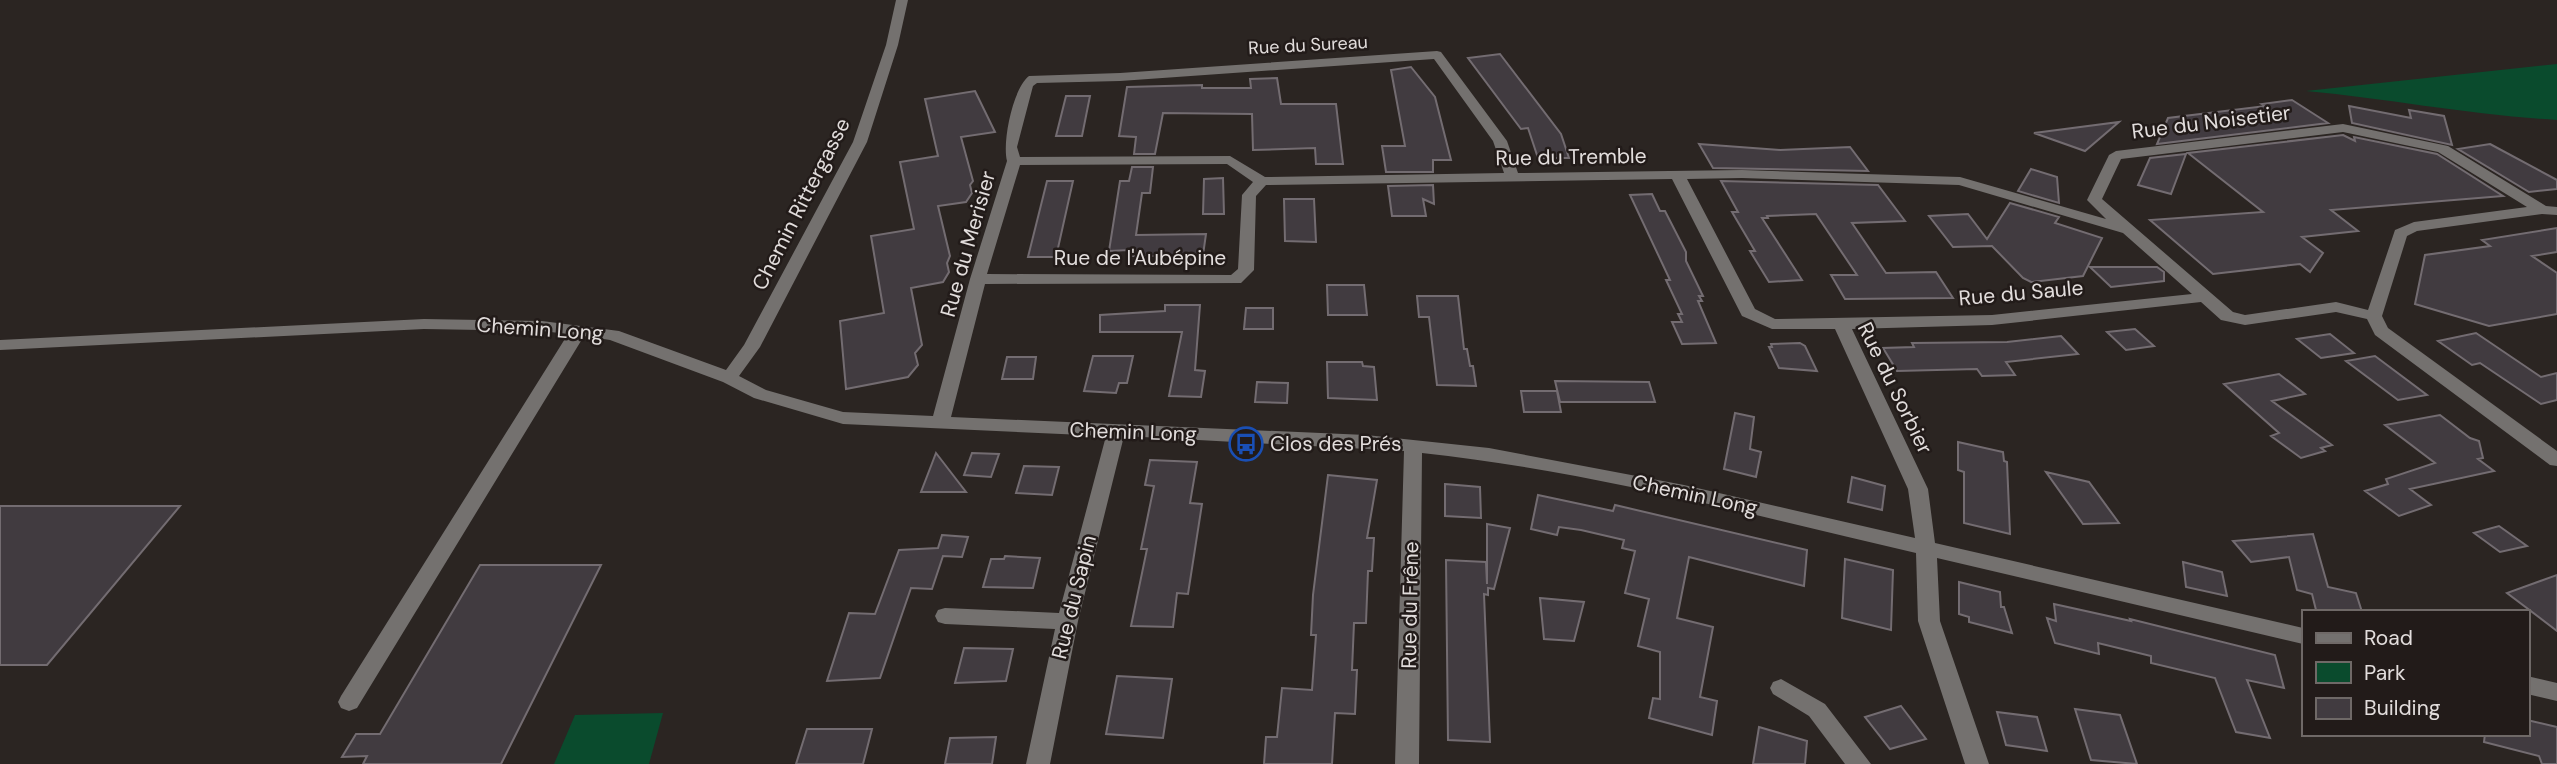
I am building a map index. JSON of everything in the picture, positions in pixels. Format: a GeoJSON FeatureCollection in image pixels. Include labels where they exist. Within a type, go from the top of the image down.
{"type":"FeatureCollection","features":[{"type":"Feature","properties":{"kind":"street","name":"Chemin Rittergasse"},"geometry":{"type":"LineString","coordinates":[[729,378],[752,347],[860,142],[892,45],[902,0]]}},
{"type":"Feature","properties":{"kind":"street","name":"Rue du Sureau"},"geometry":{"type":"LineString","coordinates":[[1034,79],[1120,77],[1437,55],[1500,141],[1513,179]]}},
{"type":"Feature","properties":{"kind":"street","name":"Rue du Merisier"},"geometry":{"type":"LineString","coordinates":[[940,424],[978,279],[1014,161],[1010,147],[1027,84],[1034,79]]}},
{"type":"Feature","properties":{"kind":"street","name":"Rue du Noisetier"},"geometry":{"type":"LineString","coordinates":[[2374,316],[2336,307],[2245,320],[2227,316],[2094,200],[2116,155],[2343,128],[2443,149],[2549,211]]}},
{"type":"Feature","properties":{"kind":"street"},"geometry":{"type":"LineString","coordinates":[[1014,161],[1230,160],[1262,181]]}},
{"type":"Feature","properties":{"kind":"street","name":"Rue du Tremble"},"geometry":{"type":"LineString","coordinates":[[1262,181],[1742,174],[1960,181],[2129,230]]}},
{"type":"Feature","properties":{"kind":"street","name":"Rue du Sorbier"},"geometry":{"type":"LineString","coordinates":[[1678,176],[1748,312],[1772,324],[1840,324],[1918,489],[1926,547],[1929,621],[1977,764]]}},
{"type":"Feature","properties":{"kind":"street","name":"Rue de l'Aubépine"},"geometry":{"type":"LineString","coordinates":[[978,279],[1235,280],[1246,270],[1249,195],[1262,181]]}},
{"type":"Feature","properties":{"kind":"street"},"geometry":{"type":"LineString","coordinates":[[2549,211],[2414,227],[2400,233],[2374,316],[2381,331],[2557,460]]}},
{"type":"Feature","properties":{"kind":"street","name":"Rue du Saule"},"geometry":{"type":"LineString","coordinates":[[1840,324],[1992,320],[2205,298]]}},
{"type":"Feature","properties":{"kind":"street","name":"Chemin Long"},"geometry":{"type":"LineString","coordinates":[[0,345],[424,324],[502,324],[613,335],[729,378],[760,394],[813,411],[879,422],[1413,445],[1489,454],[1658,487],[2302,636]]}},
{"type":"Feature","properties":{"kind":"street"},"geometry":{"type":"LineString","coordinates":[[349,702],[549,375],[579,331]]}},
{"type":"Feature","properties":{"kind":"street","name":"Rue du Sapin"},"geometry":{"type":"LineString","coordinates":[[1038,764],[1067,621],[1116,432]]}},
{"type":"Feature","properties":{"kind":"street","name":"Rue du Frêne"},"geometry":{"type":"LineString","coordinates":[[1406,764],[1413,445]]}},
{"type":"Feature","properties":{"kind":"street"},"geometry":{"type":"LineString","coordinates":[[945,617],[1067,621]]}},
{"type":"Feature","properties":{"kind":"street"},"geometry":{"type":"LineString","coordinates":[[2529,685],[2557,692]]}},
{"type":"Feature","properties":{"kind":"street"},"geometry":{"type":"LineString","coordinates":[[1781,688],[1817,710],[1859,764]]}},
{"type":"Feature","properties":{"kind":"green space"},"geometry":{"type":"Polygon","coordinates":[[[2557,64],[2557,120],[2306,91],[2557,64]]]}},
{"type":"Feature","properties":{"kind":"green space"},"geometry":{"type":"Polygon","coordinates":[[[663,713],[649,764],[554,764],[575,715],[663,713]]]}},
{"type":"Feature","properties":{"kind":"building"},"geometry":{"type":"Polygon","coordinates":[[[1500,54],[1561,134],[1569,158],[1538,158],[1528,128],[1521,129],[1468,58],[1500,54]]]}},
{"type":"Feature","properties":{"kind":"building"},"geometry":{"type":"Polygon","coordinates":[[[1411,67],[1435,97],[1451,160],[1433,160],[1433,172],[1386,172],[1382,146],[1405,146],[1391,70],[1411,67]]]}},
{"type":"Feature","properties":{"kind":"building"},"geometry":{"type":"Polygon","coordinates":[[[1277,78],[1281,104],[1336,104],[1343,164],[1316,164],[1315,148],[1253,150],[1252,114],[1163,113],[1155,154],[1134,154],[1136,137],[1119,136],[1127,87],[1202,85],[1202,88],[1251,88],[1250,79],[1277,78]]]}},
{"type":"Feature","properties":{"kind":"building"},"geometry":{"type":"Polygon","coordinates":[[[975,91],[995,132],[961,137],[973,181],[970,185],[972,193],[966,202],[938,206],[950,256],[947,263],[949,272],[943,282],[911,288],[922,345],[915,353],[918,365],[908,377],[846,389],[840,321],[884,313],[871,236],[914,229],[900,162],[938,156],[925,99],[975,91]]]}},
{"type":"Feature","properties":{"kind":"building"},"geometry":{"type":"Polygon","coordinates":[[[1066,96],[1090,96],[1082,136],[1056,136],[1066,96]]]}},
{"type":"Feature","properties":{"kind":"building"},"geometry":{"type":"Polygon","coordinates":[[[2292,100],[2328,123],[2157,144],[2168,118],[2266,106],[2262,104],[2292,100]]]}},
{"type":"Feature","properties":{"kind":"building"},"geometry":{"type":"Polygon","coordinates":[[[2349,106],[2411,118],[2409,110],[2444,116],[2452,145],[2352,123],[2349,106]]]}},
{"type":"Feature","properties":{"kind":"building"},"geometry":{"type":"Polygon","coordinates":[[[2119,122],[2085,151],[2034,133],[2119,122]]]}},
{"type":"Feature","properties":{"kind":"building"},"geometry":{"type":"Polygon","coordinates":[[[2343,135],[2355,141],[2354,137],[2437,154],[2503,196],[2331,210],[2358,231],[2302,237],[2323,253],[2310,272],[2300,264],[2213,274],[2150,220],[2263,212],[2188,153],[2343,135]]]}},
{"type":"Feature","properties":{"kind":"building"},"geometry":{"type":"Polygon","coordinates":[[[1699,144],[1780,150],[1850,147],[1868,171],[1713,168],[1699,144]]]}},
{"type":"Feature","properties":{"kind":"building"},"geometry":{"type":"Polygon","coordinates":[[[2490,144],[2557,180],[2557,189],[2529,192],[2458,149],[2490,144]]]}},
{"type":"Feature","properties":{"kind":"building"},"geometry":{"type":"Polygon","coordinates":[[[2186,154],[2171,194],[2138,185],[2150,158],[2186,154]]]}},
{"type":"Feature","properties":{"kind":"building"},"geometry":{"type":"Polygon","coordinates":[[[1132,167],[1153,167],[1150,193],[1142,193],[1136,235],[1206,234],[1202,262],[1174,262],[1175,256],[1128,256],[1129,250],[1109,251],[1120,181],[1129,181],[1132,167]]]}},
{"type":"Feature","properties":{"kind":"building"},"geometry":{"type":"Polygon","coordinates":[[[2031,169],[2057,177],[2059,203],[2018,191],[2031,169]]]}},
{"type":"Feature","properties":{"kind":"building"},"geometry":{"type":"Polygon","coordinates":[[[1223,178],[1224,214],[1203,214],[1204,179],[1223,178]]]}},
{"type":"Feature","properties":{"kind":"building"},"geometry":{"type":"Polygon","coordinates":[[[1047,181],[1073,181],[1056,257],[1028,257],[1047,181]]]}},
{"type":"Feature","properties":{"kind":"building"},"geometry":{"type":"Polygon","coordinates":[[[1721,181],[1878,185],[1905,221],[1852,223],[1886,273],[1936,272],[1953,298],[1845,299],[1831,275],[1857,275],[1816,214],[1762,218],[1802,280],[1769,282],[1750,251],[1755,251],[1732,212],[1738,212],[1721,181]]]}},
{"type":"Feature","properties":{"kind":"building"},"geometry":{"type":"Polygon","coordinates":[[[1433,185],[1434,204],[1423,199],[1426,216],[1392,216],[1388,186],[1433,185]]]}},
{"type":"Feature","properties":{"kind":"building"},"geometry":{"type":"Polygon","coordinates":[[[1652,194],[1660,211],[1665,211],[1686,252],[1686,261],[1703,296],[1699,296],[1702,301],[1698,301],[1716,343],[1682,344],[1672,322],[1682,322],[1678,314],[1682,314],[1666,280],[1670,280],[1630,195],[1652,194]]]}},
{"type":"Feature","properties":{"kind":"building"},"geometry":{"type":"Polygon","coordinates":[[[1284,199],[1314,199],[1316,242],[1285,241],[1284,199]]]}},
{"type":"Feature","properties":{"kind":"building"},"geometry":{"type":"Polygon","coordinates":[[[2010,203],[2059,217],[2055,223],[2102,238],[2083,276],[2031,282],[2023,278],[1992,246],[1953,247],[1929,216],[1968,214],[1987,239],[2010,203]]]}},
{"type":"Feature","properties":{"kind":"building"},"geometry":{"type":"Polygon","coordinates":[[[2557,228],[2557,252],[2532,256],[2557,273],[2557,314],[2489,326],[2415,304],[2425,255],[2490,246],[2482,240],[2557,228]]]}},
{"type":"Feature","properties":{"kind":"building"},"geometry":{"type":"Polygon","coordinates":[[[2090,267],[2157,267],[2164,272],[2164,281],[2111,287],[2090,267]]]}},
{"type":"Feature","properties":{"kind":"building"},"geometry":{"type":"Polygon","coordinates":[[[1327,285],[1364,285],[1367,315],[1328,315],[1327,285]]]}},
{"type":"Feature","properties":{"kind":"building"},"geometry":{"type":"Polygon","coordinates":[[[1417,296],[1458,296],[1464,349],[1467,349],[1470,366],[1473,366],[1476,386],[1437,385],[1429,317],[1419,317],[1417,296]]]}},
{"type":"Feature","properties":{"kind":"building"},"geometry":{"type":"Polygon","coordinates":[[[1165,305],[1200,305],[1195,370],[1205,371],[1201,397],[1169,396],[1182,332],[1100,332],[1100,315],[1165,311],[1165,305]]]}},
{"type":"Feature","properties":{"kind":"building"},"geometry":{"type":"Polygon","coordinates":[[[1246,308],[1273,308],[1273,329],[1244,329],[1246,308]]]}},
{"type":"Feature","properties":{"kind":"building"},"geometry":{"type":"Polygon","coordinates":[[[2135,329],[2154,346],[2126,350],[2107,332],[2135,329]]]}},
{"type":"Feature","properties":{"kind":"building"},"geometry":{"type":"Polygon","coordinates":[[[2476,333],[2541,377],[2557,373],[2557,400],[2541,404],[2480,363],[2472,365],[2438,341],[2476,333]]]}},
{"type":"Feature","properties":{"kind":"building"},"geometry":{"type":"Polygon","coordinates":[[[2330,334],[2354,353],[2321,358],[2297,339],[2330,334]]]}},
{"type":"Feature","properties":{"kind":"building"},"geometry":{"type":"Polygon","coordinates":[[[2061,336],[2078,354],[2006,362],[2015,375],[1982,376],[1977,369],[1897,371],[1883,348],[1914,347],[1912,343],[2007,342],[2061,336]]]}},
{"type":"Feature","properties":{"kind":"building"},"geometry":{"type":"Polygon","coordinates":[[[1800,343],[1805,346],[1817,371],[1779,368],[1769,347],[1772,347],[1771,344],[1800,343]]]}},
{"type":"Feature","properties":{"kind":"building"},"geometry":{"type":"Polygon","coordinates":[[[1093,356],[1133,356],[1127,383],[1119,383],[1116,393],[1084,391],[1093,356]]]}},
{"type":"Feature","properties":{"kind":"building"},"geometry":{"type":"Polygon","coordinates":[[[2375,356],[2427,395],[2398,400],[2346,361],[2375,356]]]}},
{"type":"Feature","properties":{"kind":"building"},"geometry":{"type":"Polygon","coordinates":[[[1007,357],[1036,357],[1033,379],[1002,379],[1007,357]]]}},
{"type":"Feature","properties":{"kind":"building"},"geometry":{"type":"Polygon","coordinates":[[[1327,362],[1362,362],[1363,366],[1374,367],[1377,400],[1328,398],[1327,362]]]}},
{"type":"Feature","properties":{"kind":"building"},"geometry":{"type":"Polygon","coordinates":[[[2279,374],[2305,394],[2272,401],[2332,445],[2321,448],[2325,451],[2301,458],[2271,436],[2279,433],[2224,384],[2279,374]]]}},
{"type":"Feature","properties":{"kind":"building"},"geometry":{"type":"Polygon","coordinates":[[[1555,381],[1649,382],[1655,402],[1560,402],[1555,381]]]}},
{"type":"Feature","properties":{"kind":"building"},"geometry":{"type":"Polygon","coordinates":[[[1257,382],[1288,383],[1287,403],[1255,402],[1257,382]]]}},
{"type":"Feature","properties":{"kind":"building"},"geometry":{"type":"Polygon","coordinates":[[[1521,391],[1557,391],[1561,412],[1524,412],[1521,391]]]}},
{"type":"Feature","properties":{"kind":"building"},"geometry":{"type":"Polygon","coordinates":[[[1735,413],[1754,417],[1750,449],[1761,452],[1756,477],[1724,469],[1735,413]]]}},
{"type":"Feature","properties":{"kind":"building"},"geometry":{"type":"Polygon","coordinates":[[[2440,415],[2470,438],[2479,441],[2483,458],[2478,459],[2494,471],[2410,489],[2431,505],[2399,516],[2365,491],[2388,484],[2386,479],[2435,463],[2385,425],[2440,415]]]}},
{"type":"Feature","properties":{"kind":"building"},"geometry":{"type":"Polygon","coordinates":[[[1958,442],[2003,452],[2004,461],[2007,462],[2010,534],[1964,523],[1964,472],[1958,470],[1958,442]]]}},
{"type":"Feature","properties":{"kind":"building"},"geometry":{"type":"Polygon","coordinates":[[[936,453],[966,492],[921,492],[936,453]]]}},
{"type":"Feature","properties":{"kind":"building"},"geometry":{"type":"Polygon","coordinates":[[[972,453],[999,454],[991,477],[964,475],[972,453]]]}},
{"type":"Feature","properties":{"kind":"building"},"geometry":{"type":"Polygon","coordinates":[[[1150,460],[1197,462],[1190,503],[1202,504],[1188,594],[1177,593],[1173,627],[1131,626],[1147,549],[1141,549],[1154,486],[1145,485],[1150,460]]]}},
{"type":"Feature","properties":{"kind":"building"},"geometry":{"type":"Polygon","coordinates":[[[1024,466],[1059,467],[1052,495],[1016,493],[1024,466]]]}},
{"type":"Feature","properties":{"kind":"building"},"geometry":{"type":"Polygon","coordinates":[[[2046,472],[2089,482],[2119,523],[2083,524],[2046,472]]]}},
{"type":"Feature","properties":{"kind":"building"},"geometry":{"type":"Polygon","coordinates":[[[1328,475],[1377,480],[1367,538],[1374,538],[1372,571],[1368,571],[1366,623],[1354,623],[1352,670],[1357,670],[1355,714],[1335,713],[1332,764],[1264,764],[1266,737],[1277,737],[1282,688],[1312,690],[1316,635],[1311,635],[1313,595],[1328,475]]]}},
{"type":"Feature","properties":{"kind":"building"},"geometry":{"type":"Polygon","coordinates":[[[1852,477],[1885,486],[1882,510],[1848,502],[1852,477]]]}},
{"type":"Feature","properties":{"kind":"building"},"geometry":{"type":"Polygon","coordinates":[[[1445,484],[1480,487],[1481,518],[1445,516],[1445,484]]]}},
{"type":"Feature","properties":{"kind":"building"},"geometry":{"type":"Polygon","coordinates":[[[1538,495],[1613,511],[1615,505],[1807,550],[1804,586],[1689,557],[1677,618],[1713,627],[1700,697],[1717,701],[1712,735],[1649,718],[1653,698],[1660,699],[1660,652],[1638,646],[1649,599],[1625,593],[1635,551],[1622,548],[1624,540],[1581,530],[1559,527],[1557,535],[1531,529],[1538,495]]]}},
{"type":"Feature","properties":{"kind":"building"},"geometry":{"type":"Polygon","coordinates":[[[0,506],[180,506],[47,665],[0,665],[0,506]]]}},
{"type":"Feature","properties":{"kind":"building"},"geometry":{"type":"Polygon","coordinates":[[[1487,524],[1510,528],[1494,589],[1488,588],[1488,595],[1484,594],[1490,742],[1448,740],[1446,560],[1486,562],[1487,584],[1487,524]]]}},
{"type":"Feature","properties":{"kind":"building"},"geometry":{"type":"Polygon","coordinates":[[[2499,526],[2527,546],[2500,552],[2474,533],[2499,526]]]}},
{"type":"Feature","properties":{"kind":"building"},"geometry":{"type":"Polygon","coordinates":[[[2313,534],[2328,587],[2356,593],[2361,610],[2316,610],[2312,594],[2297,590],[2289,557],[2251,562],[2233,541],[2313,534]]]}},
{"type":"Feature","properties":{"kind":"building"},"geometry":{"type":"Polygon","coordinates":[[[942,535],[968,537],[962,557],[943,556],[932,589],[911,588],[880,678],[827,681],[849,613],[875,614],[899,550],[938,548],[942,535]]]}},
{"type":"Feature","properties":{"kind":"building"},"geometry":{"type":"Polygon","coordinates":[[[1005,556],[1040,558],[1033,588],[983,587],[991,559],[1004,559],[1005,556]]]}},
{"type":"Feature","properties":{"kind":"building"},"geometry":{"type":"Polygon","coordinates":[[[1845,559],[1893,570],[1891,630],[1842,618],[1845,559]]]}},
{"type":"Feature","properties":{"kind":"building"},"geometry":{"type":"Polygon","coordinates":[[[2183,562],[2222,572],[2227,596],[2186,587],[2183,562]]]}},
{"type":"Feature","properties":{"kind":"building"},"geometry":{"type":"Polygon","coordinates":[[[480,565],[601,565],[501,764],[363,764],[367,756],[342,757],[356,734],[380,734],[480,565]]]}},
{"type":"Feature","properties":{"kind":"building"},"geometry":{"type":"Polygon","coordinates":[[[2557,575],[2557,631],[2507,593],[2557,575]]]}},
{"type":"Feature","properties":{"kind":"building"},"geometry":{"type":"Polygon","coordinates":[[[1959,582],[2000,592],[2001,607],[2004,607],[2012,633],[1969,622],[1969,617],[1959,614],[1959,582]]]}},
{"type":"Feature","properties":{"kind":"building"},"geometry":{"type":"Polygon","coordinates":[[[1540,598],[1584,602],[1574,641],[1544,639],[1540,598]]]}},
{"type":"Feature","properties":{"kind":"building"},"geometry":{"type":"Polygon","coordinates":[[[2054,604],[2131,621],[2130,619],[2275,655],[2284,688],[2247,680],[2270,738],[2236,732],[2215,678],[2151,663],[2151,656],[2098,643],[2099,654],[2055,643],[2047,618],[2056,621],[2054,604]]]}},
{"type":"Feature","properties":{"kind":"building"},"geometry":{"type":"Polygon","coordinates":[[[964,648],[1013,649],[1006,681],[955,683],[964,648]]]}},
{"type":"Feature","properties":{"kind":"building"},"geometry":{"type":"Polygon","coordinates":[[[1117,676],[1172,679],[1163,738],[1106,734],[1117,676]]]}},
{"type":"Feature","properties":{"kind":"building"},"geometry":{"type":"Polygon","coordinates":[[[1901,706],[1926,739],[1890,749],[1865,717],[1901,706]]]}},
{"type":"Feature","properties":{"kind":"building"},"geometry":{"type":"Polygon","coordinates":[[[2075,709],[2120,715],[2137,764],[2091,760],[2075,709]]]}},
{"type":"Feature","properties":{"kind":"building"},"geometry":{"type":"Polygon","coordinates":[[[1997,712],[2037,717],[2047,751],[2006,745],[1997,712]]]}},
{"type":"Feature","properties":{"kind":"building"},"geometry":{"type":"Polygon","coordinates":[[[2529,720],[2557,727],[2557,764],[2542,764],[2539,756],[2484,742],[2485,736],[2529,736],[2529,720]]]}},
{"type":"Feature","properties":{"kind":"building"},"geometry":{"type":"Polygon","coordinates":[[[1759,727],[1807,741],[1805,764],[1753,764],[1759,727]]]}},
{"type":"Feature","properties":{"kind":"building"},"geometry":{"type":"Polygon","coordinates":[[[807,729],[872,729],[863,764],[796,764],[807,729]]]}},
{"type":"Feature","properties":{"kind":"building"},"geometry":{"type":"Polygon","coordinates":[[[996,737],[992,764],[945,764],[950,738],[996,737]]]}},
{"type":"Feature","properties":{"kind":"place","name":"Clos des Prés"},"geometry":{"type":"Point","coordinates":[1246,444]}}]}
